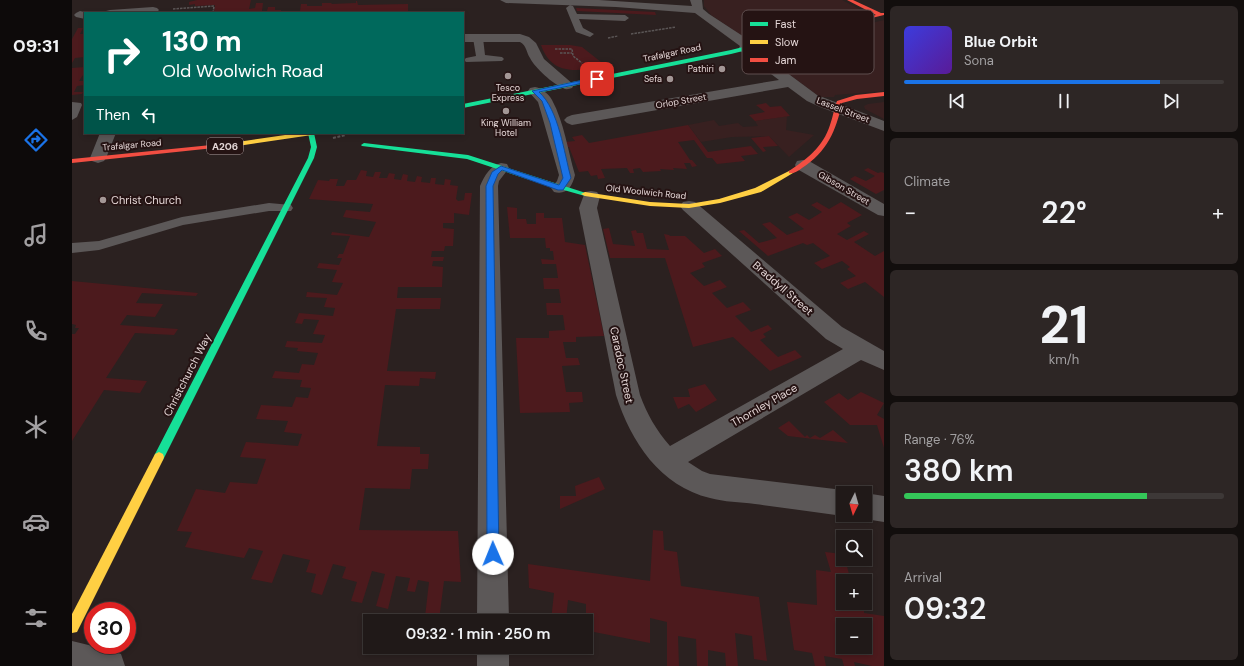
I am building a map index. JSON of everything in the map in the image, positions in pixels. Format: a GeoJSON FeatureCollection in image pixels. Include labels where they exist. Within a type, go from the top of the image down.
{"type":"FeatureCollection","features":[{"type":"Feature","properties":{"kind":"street"},"geometry":{"type":"LineString","coordinates":[[506,0],[697,5]]}},
{"type":"Feature","properties":{"kind":"street"},"geometry":{"type":"LineString","coordinates":[[849,0],[871,10]]}},
{"type":"Feature","properties":{"kind":"street","name":"Lassell Street"},"geometry":{"type":"LineString","coordinates":[[697,5],[705,16],[742,44]]}},
{"type":"Feature","properties":{"kind":"street"},"geometry":{"type":"LineString","coordinates":[[119,12],[154,8]]}},
{"type":"Feature","properties":{"kind":"street"},"geometry":{"type":"LineString","coordinates":[[464,38],[520,38],[528,40],[531,43],[540,64],[568,84]]}},
{"type":"Feature","properties":{"kind":"street","name":"Trafalgar Road"},"geometry":{"type":"LineString","coordinates":[[464,106],[742,49]]}},
{"type":"Feature","properties":{"kind":"street","name":"Lassell Street"},"geometry":{"type":"LineString","coordinates":[[781,74],[812,98],[884,126]]}},
{"type":"Feature","properties":{"kind":"street","name":"Orlop Street"},"geometry":{"type":"LineString","coordinates":[[572,120],[791,82]]}},
{"type":"Feature","properties":{"kind":"street"},"geometry":{"type":"LineString","coordinates":[[535,91],[545,100],[565,168],[567,178],[560,188]]}},
{"type":"Feature","properties":{"kind":"street"},"geometry":{"type":"LineString","coordinates":[[838,109],[839,102],[843,100],[884,94]]}},
{"type":"Feature","properties":{"kind":"street","name":"Old Woolwich Road"},"geometry":{"type":"LineString","coordinates":[[364,145],[468,157],[560,188],[592,196],[650,204],[689,206],[720,201],[758,190],[775,182],[803,165],[816,155],[827,141],[836,124],[838,109]]}},
{"type":"Feature","properties":{"kind":"street"},"geometry":{"type":"LineString","coordinates":[[98,158],[108,134]]}},
{"type":"Feature","properties":{"kind":"street","name":"Trafalgar Road"},"geometry":{"type":"LineString","coordinates":[[72,161],[241,144],[305,134]]}},
{"type":"Feature","properties":{"kind":"street","name":"Christchurch Way"},"geometry":{"type":"LineString","coordinates":[[72,627],[286,208],[314,150],[311,134]]}},
{"type":"Feature","properties":{"kind":"street","name":"Gibson Street"},"geometry":{"type":"LineString","coordinates":[[803,165],[884,212]]}},
{"type":"Feature","properties":{"kind":"street"},"geometry":{"type":"LineString","coordinates":[[493,614],[489,186],[495,174],[501,168]]}},
{"type":"Feature","properties":{"kind":"street","name":"Caradoc Street"},"geometry":{"type":"LineString","coordinates":[[592,196],[588,208],[631,406],[646,436],[667,461],[694,481],[710,486],[836,503]]}},
{"type":"Feature","properties":{"kind":"street","name":"Braddyll Street"},"geometry":{"type":"LineString","coordinates":[[689,206],[834,332],[884,361]]}},
{"type":"Feature","properties":{"kind":"street","name":"Thornley Place"},"geometry":{"type":"LineString","coordinates":[[667,461],[861,349]]}},
{"type":"Feature","properties":{"kind":"street"},"geometry":{"type":"LineString","coordinates":[[872,507],[884,509]]}},
{"type":"Feature","properties":{"kind":"street"},"geometry":{"type":"LineString","coordinates":[[493,654],[493,666]]}},
{"type":"Feature","properties":{"kind":"street"},"geometry":{"type":"LineString","coordinates":[[72,657],[110,666]]}},
{"type":"Feature","properties":{"kind":"lane"},"geometry":{"type":"LineString","coordinates":[[570,2],[579,30],[590,34]]}},
{"type":"Feature","properties":{"kind":"lane"},"geometry":{"type":"LineString","coordinates":[[574,16],[624,18]]}},
{"type":"Feature","properties":{"kind":"lane"},"geometry":{"type":"LineString","coordinates":[[478,38],[482,58]]}},
{"type":"Feature","properties":{"kind":"lane"},"geometry":{"type":"LineString","coordinates":[[469,60],[482,58],[499,59]]}},
{"type":"Feature","properties":{"kind":"lane"},"geometry":{"type":"LineString","coordinates":[[72,105],[77,105],[72,117]]}},
{"type":"Feature","properties":{"kind":"lane"},"geometry":{"type":"LineString","coordinates":[[72,248],[99,245],[182,221],[269,207],[286,208]]}},
{"type":"Feature","properties":{"kind":"path"},"geometry":{"type":"LineString","coordinates":[[170,9],[214,6],[213,12]]}},
{"type":"Feature","properties":{"kind":"path"},"geometry":{"type":"LineString","coordinates":[[550,48],[572,49],[573,56],[585,64]]}},
{"type":"Feature","properties":{"kind":"path"},"geometry":{"type":"LineString","coordinates":[[328,140],[348,134]]}},
{"type":"Feature","properties":{"kind":"shaded area"},"geometry":{"type":"Polygon","coordinates":[[[197,0],[251,0],[249,9],[255,8],[256,3],[263,3],[262,11],[267,11],[268,7],[275,7],[275,10],[281,10],[281,12],[214,12],[215,5],[195,6],[195,4],[189,5],[189,2],[197,0]]]}},
{"type":"Feature","properties":{"kind":"shaded area"},"geometry":{"type":"Polygon","coordinates":[[[704,0],[842,0],[861,10],[742,10],[742,36],[711,15],[704,6],[704,0]]]}},
{"type":"Feature","properties":{"kind":"shaded area"},"geometry":{"type":"Polygon","coordinates":[[[357,1],[358,5],[408,4],[408,12],[292,12],[300,11],[301,4],[307,4],[307,6],[322,6],[322,3],[356,3],[357,1]]]}},
{"type":"Feature","properties":{"kind":"shaded area"},"geometry":{"type":"Polygon","coordinates":[[[576,8],[655,12],[656,15],[577,11],[576,8]]]}},
{"type":"Feature","properties":{"kind":"shaded area"},"geometry":{"type":"Polygon","coordinates":[[[884,20],[884,91],[822,97],[789,74],[874,74],[874,22],[884,20]]]}},
{"type":"Feature","properties":{"kind":"shaded area"},"geometry":{"type":"Polygon","coordinates":[[[78,28],[83,28],[80,34],[84,34],[84,57],[75,58],[72,63],[72,39],[78,28]]]}},
{"type":"Feature","properties":{"kind":"shaded area"},"geometry":{"type":"Polygon","coordinates":[[[541,45],[570,45],[582,47],[606,66],[576,70],[559,67],[546,55],[541,45]]]}},
{"type":"Feature","properties":{"kind":"shaded area"},"geometry":{"type":"Polygon","coordinates":[[[84,67],[84,74],[79,81],[84,81],[84,85],[77,86],[74,92],[83,92],[82,94],[72,95],[72,68],[84,67]]]}},
{"type":"Feature","properties":{"kind":"shaded area"},"geometry":{"type":"Polygon","coordinates":[[[884,102],[884,119],[865,109],[864,106],[868,104],[884,102]]]}},
{"type":"Feature","properties":{"kind":"shaded area"},"geometry":{"type":"Polygon","coordinates":[[[766,103],[770,107],[781,106],[790,116],[755,121],[749,115],[765,112],[756,105],[766,103]]]}},
{"type":"Feature","properties":{"kind":"shaded area"},"geometry":{"type":"Polygon","coordinates":[[[787,116],[786,130],[814,135],[789,157],[769,136],[732,137],[701,142],[688,125],[714,120],[719,126],[738,123],[743,127],[758,126],[755,121],[787,116]]]}},
{"type":"Feature","properties":{"kind":"shaded area"},"geometry":{"type":"Polygon","coordinates":[[[688,125],[708,152],[751,146],[758,154],[741,156],[745,161],[717,164],[712,158],[707,158],[694,140],[678,142],[690,160],[692,160],[697,166],[692,167],[690,163],[684,163],[687,169],[673,168],[674,170],[660,169],[661,171],[643,172],[640,168],[633,169],[634,173],[630,173],[627,168],[601,169],[605,178],[598,179],[597,175],[591,176],[588,171],[579,172],[569,147],[566,147],[565,142],[575,141],[572,137],[582,135],[589,143],[688,125]]]}},
{"type":"Feature","properties":{"kind":"shaded area"},"geometry":{"type":"Polygon","coordinates":[[[769,136],[778,146],[763,147],[766,151],[763,152],[751,138],[769,136]]]}},
{"type":"Feature","properties":{"kind":"shaded area"},"geometry":{"type":"Polygon","coordinates":[[[868,168],[878,173],[884,173],[884,190],[876,194],[850,179],[855,176],[866,181],[875,176],[864,170],[868,168]]]}},
{"type":"Feature","properties":{"kind":"shaded area"},"geometry":{"type":"Polygon","coordinates":[[[361,170],[367,171],[366,176],[373,177],[375,172],[381,172],[379,178],[387,178],[389,173],[395,174],[394,179],[401,180],[403,174],[408,175],[407,181],[415,182],[417,176],[422,177],[421,182],[430,183],[431,178],[436,178],[435,184],[444,185],[445,179],[451,180],[450,185],[458,186],[456,199],[458,201],[464,200],[465,193],[472,193],[469,215],[454,213],[454,223],[443,223],[443,228],[454,229],[453,246],[445,246],[444,251],[432,251],[431,257],[444,257],[443,261],[433,261],[432,266],[443,267],[442,287],[398,287],[397,298],[441,298],[440,309],[396,309],[387,371],[436,372],[435,379],[420,378],[419,386],[385,385],[377,446],[420,447],[420,454],[429,454],[428,469],[412,469],[410,489],[365,488],[359,530],[458,531],[461,582],[444,581],[440,614],[425,614],[429,582],[418,580],[415,592],[407,591],[410,578],[396,576],[388,609],[376,606],[385,574],[372,571],[362,603],[351,601],[357,582],[342,578],[346,567],[333,564],[322,595],[311,592],[316,574],[306,572],[310,560],[283,554],[272,583],[251,579],[263,551],[249,548],[244,558],[185,547],[192,532],[177,531],[196,489],[225,493],[230,482],[257,484],[266,459],[240,457],[246,442],[298,446],[302,434],[284,432],[288,421],[256,419],[261,405],[292,407],[296,397],[308,398],[311,388],[300,387],[302,380],[272,378],[275,371],[299,373],[302,364],[314,365],[318,353],[297,351],[298,348],[285,347],[287,341],[322,343],[325,335],[313,334],[319,320],[304,319],[302,324],[295,323],[299,313],[333,316],[335,308],[324,307],[327,298],[306,297],[307,292],[337,295],[343,283],[332,282],[337,270],[317,268],[319,263],[339,265],[342,258],[337,258],[339,254],[343,254],[350,236],[331,235],[332,232],[369,237],[376,222],[343,217],[346,210],[370,212],[373,204],[309,199],[318,180],[329,181],[330,179],[338,179],[336,186],[344,186],[347,180],[356,180],[361,170]]]}},
{"type":"Feature","properties":{"kind":"shaded area"},"geometry":{"type":"Polygon","coordinates":[[[817,202],[829,209],[841,202],[862,215],[847,223],[851,226],[837,234],[847,240],[864,231],[869,234],[854,242],[875,256],[884,251],[884,297],[865,282],[848,289],[840,283],[856,276],[847,269],[850,267],[842,261],[822,269],[814,263],[830,256],[813,243],[807,245],[803,243],[768,256],[739,231],[744,230],[759,243],[777,238],[762,224],[770,222],[787,235],[804,229],[788,217],[797,213],[809,220],[822,212],[811,205],[817,202]]]}},
{"type":"Feature","properties":{"kind":"shaded area"},"geometry":{"type":"Polygon","coordinates":[[[507,207],[517,208],[517,219],[526,219],[527,224],[536,224],[536,213],[544,213],[544,218],[562,218],[565,242],[585,245],[604,336],[576,337],[576,342],[563,342],[566,358],[578,358],[580,365],[562,366],[566,392],[582,392],[583,402],[569,403],[570,412],[520,413],[516,338],[549,338],[549,331],[565,330],[563,315],[547,315],[546,303],[561,303],[559,289],[544,289],[543,278],[558,278],[556,264],[542,264],[541,259],[554,260],[553,251],[550,251],[550,248],[546,248],[545,238],[510,238],[507,207]]]}},
{"type":"Feature","properties":{"kind":"shaded area"},"geometry":{"type":"Polygon","coordinates":[[[609,228],[613,244],[635,246],[631,231],[636,230],[637,233],[643,233],[647,249],[669,250],[664,234],[670,236],[685,236],[704,253],[715,249],[722,256],[702,263],[705,267],[690,273],[704,286],[720,280],[727,287],[712,293],[727,308],[743,302],[751,310],[735,316],[751,332],[768,325],[772,329],[763,334],[766,337],[760,340],[778,357],[795,350],[802,357],[770,371],[733,337],[693,347],[665,258],[610,258],[603,229],[609,228]]]}},
{"type":"Feature","properties":{"kind":"shaded area"},"geometry":{"type":"Polygon","coordinates":[[[72,281],[198,293],[196,296],[142,293],[136,303],[163,304],[155,317],[127,315],[120,325],[178,329],[174,335],[135,333],[106,378],[147,381],[140,393],[104,390],[72,441],[72,334],[75,334],[79,328],[75,328],[76,325],[72,324],[72,281]]]}},
{"type":"Feature","properties":{"kind":"shaded area"},"geometry":{"type":"Polygon","coordinates":[[[705,384],[717,400],[696,412],[689,404],[678,409],[673,397],[690,397],[688,389],[705,384]]]}},
{"type":"Feature","properties":{"kind":"shaded area"},"geometry":{"type":"Polygon","coordinates":[[[861,392],[884,403],[877,415],[884,419],[884,448],[877,425],[850,425],[824,402],[839,393],[848,400],[861,392]]]}},
{"type":"Feature","properties":{"kind":"shaded area"},"geometry":{"type":"Polygon","coordinates":[[[789,421],[805,437],[807,435],[810,438],[815,435],[820,438],[833,430],[848,443],[788,436],[778,428],[789,421]]]}},
{"type":"Feature","properties":{"kind":"shaded area"},"geometry":{"type":"Polygon","coordinates":[[[599,477],[605,489],[560,509],[560,496],[576,496],[575,486],[599,477]]]}},
{"type":"Feature","properties":{"kind":"shaded area"},"geometry":{"type":"Polygon","coordinates":[[[653,530],[663,531],[664,550],[677,552],[681,586],[759,597],[767,661],[754,659],[752,636],[735,633],[738,666],[726,666],[725,653],[708,650],[708,666],[697,666],[696,639],[678,636],[679,666],[667,666],[667,622],[650,618],[650,643],[594,632],[593,642],[593,614],[586,614],[586,604],[568,600],[567,614],[552,614],[554,593],[529,588],[528,564],[650,581],[653,530]]]}},
{"type":"Feature","properties":{"kind":"shaded area"},"geometry":{"type":"Polygon","coordinates":[[[825,552],[836,553],[836,566],[847,566],[849,574],[836,574],[836,610],[864,610],[864,613],[884,616],[884,666],[872,666],[854,662],[855,666],[844,666],[842,659],[824,656],[826,666],[815,666],[812,653],[794,650],[787,602],[817,605],[816,570],[831,572],[825,552]]]}},
{"type":"Feature","properties":{"kind":"traffic: fast"},"geometry":{"type":"LineString","coordinates":[[464,106],[742,49]]}},
{"type":"Feature","properties":{"kind":"traffic: fast"},"geometry":{"type":"LineString","coordinates":[[159,457],[311,158],[314,147],[311,134]]}},
{"type":"Feature","properties":{"kind":"traffic: fast"},"geometry":{"type":"LineString","coordinates":[[364,145],[468,157],[541,182],[585,194]]}},
{"type":"Feature","properties":{"kind":"traffic: slow"},"geometry":{"type":"LineString","coordinates":[[231,145],[305,134]]}},
{"type":"Feature","properties":{"kind":"traffic: slow"},"geometry":{"type":"LineString","coordinates":[[585,194],[650,204],[689,206],[720,201],[758,190],[791,172]]}},
{"type":"Feature","properties":{"kind":"traffic: slow"},"geometry":{"type":"LineString","coordinates":[[72,627],[159,457]]}},
{"type":"Feature","properties":{"kind":"traffic: jam"},"geometry":{"type":"LineString","coordinates":[[849,0],[870,10]]}},
{"type":"Feature","properties":{"kind":"traffic: jam"},"geometry":{"type":"LineString","coordinates":[[874,12],[880,15]]}},
{"type":"Feature","properties":{"kind":"traffic: jam"},"geometry":{"type":"LineString","coordinates":[[874,16],[884,14]]}},
{"type":"Feature","properties":{"kind":"traffic: jam"},"geometry":{"type":"LineString","coordinates":[[791,172],[811,158],[825,143],[833,126],[839,102],[856,97],[884,94]]}},
{"type":"Feature","properties":{"kind":"traffic: jam"},"geometry":{"type":"LineString","coordinates":[[72,161],[231,145]]}},
{"type":"Feature","properties":{"kind":"place","name":"Pathiri"},"geometry":{"type":"Point","coordinates":[722,69]}},
{"type":"Feature","properties":{"kind":"place","name":"Tesco Express"},"geometry":{"type":"Point","coordinates":[508,76]}},
{"type":"Feature","properties":{"kind":"place","name":"Sefa"},"geometry":{"type":"Point","coordinates":[670,79]}},
{"type":"Feature","properties":{"kind":"place","name":"King William Hotel"},"geometry":{"type":"Point","coordinates":[506,111]}},
{"type":"Feature","properties":{"kind":"place","name":"Christ Church"},"geometry":{"type":"Point","coordinates":[103,200]}},
{"type":"Feature","properties":{"kind":"route"},"geometry":{"type":"LineString","coordinates":[[493,554],[489,186],[491,180],[501,168],[560,188],[565,182],[567,175],[553,123],[545,100],[535,91],[597,79]]}}]}
